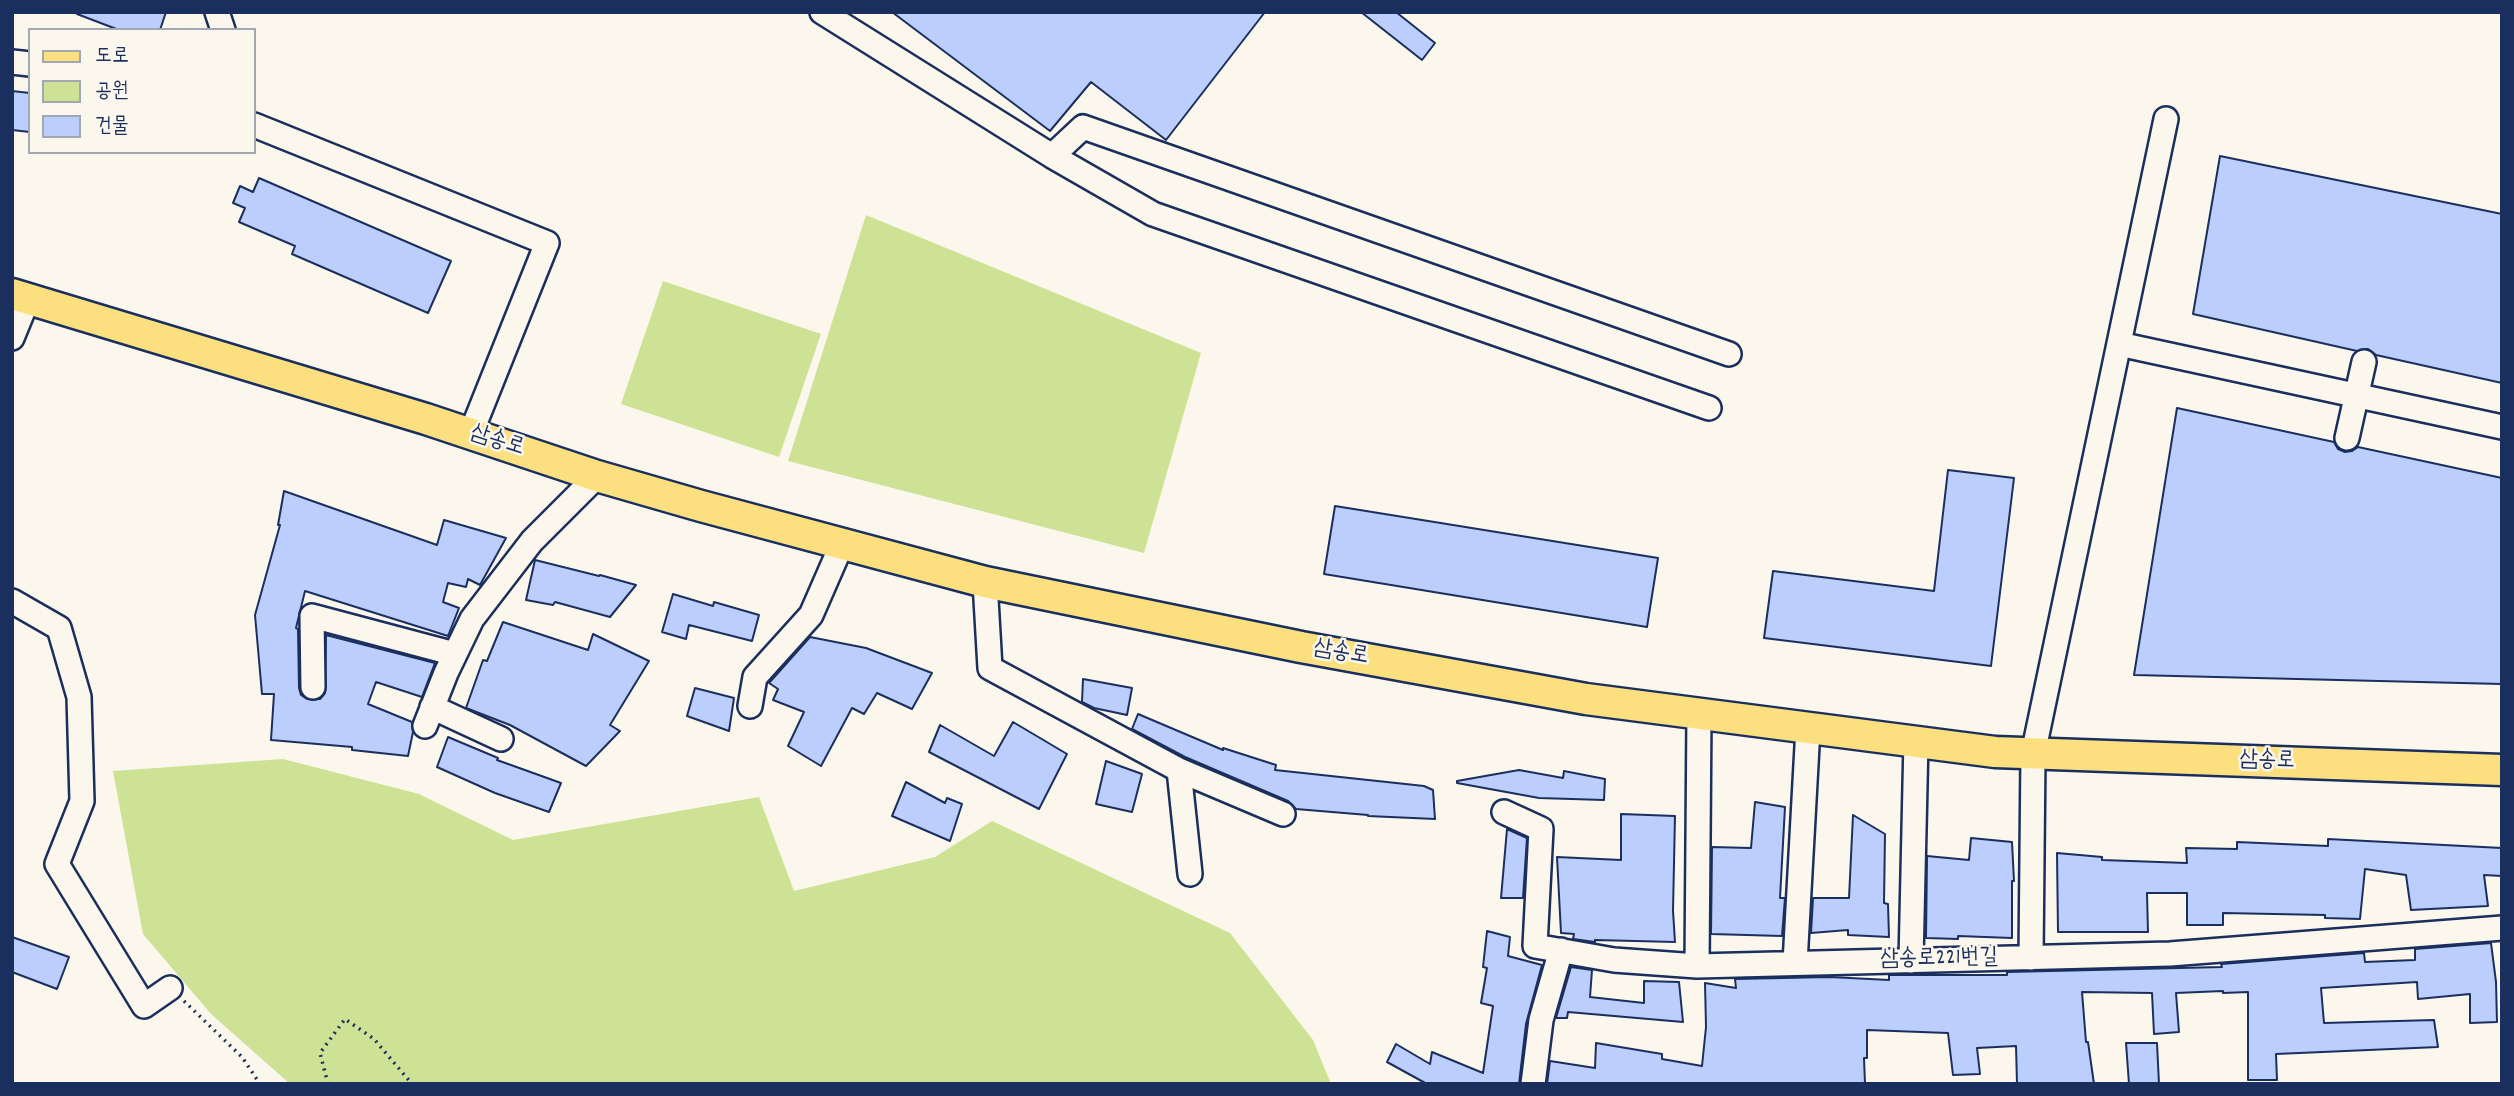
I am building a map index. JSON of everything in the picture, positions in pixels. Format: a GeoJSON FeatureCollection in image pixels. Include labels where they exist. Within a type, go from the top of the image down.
{"type":"FeatureCollection","features":[{"type":"Feature","properties":{"kind":"main road","name":"삼송로"},"geometry":{"type":"LineString","coordinates":[[20,296],[471,433],[597,476],[842,544],[985,582],[1301,647],[1586,699],[1995,752],[2502,770]]}},
{"type":"Feature","properties":{"kind":"street"},"geometry":{"type":"LineString","coordinates":[[822,12],[1052,156],[1153,214],[1709,408]]}},
{"type":"Feature","properties":{"kind":"street"},"geometry":{"type":"LineString","coordinates":[[2031,958],[2033,754],[2166,119]]}},
{"type":"Feature","properties":{"kind":"street"},"geometry":{"type":"LineString","coordinates":[[256,126],[547,243],[471,433]]}},
{"type":"Feature","properties":{"kind":"street"},"geometry":{"type":"LineString","coordinates":[[1052,156],[1083,127],[1729,354]]}},
{"type":"Feature","properties":{"kind":"street"},"geometry":{"type":"LineString","coordinates":[[12,338],[20,296]]}},
{"type":"Feature","properties":{"kind":"street"},"geometry":{"type":"LineString","coordinates":[[2119,344],[2502,427]]}},
{"type":"Feature","properties":{"kind":"street"},"geometry":{"type":"LineString","coordinates":[[2347,438],[2364,362]]}},
{"type":"Feature","properties":{"kind":"street"},"geometry":{"type":"LineString","coordinates":[[501,738],[428,716],[472,619],[532,541],[597,476]]}},
{"type":"Feature","properties":{"kind":"street"},"geometry":{"type":"LineString","coordinates":[[750,706],[755,677],[811,615],[842,544]]}},
{"type":"Feature","properties":{"kind":"street"},"geometry":{"type":"LineString","coordinates":[[985,582],[990,668],[1179,770],[1283,814]]}},
{"type":"Feature","properties":{"kind":"street"},"geometry":{"type":"LineString","coordinates":[[12,601],[59,628],[79,697],[82,801],[57,864],[144,1006],[170,988]]}},
{"type":"Feature","properties":{"kind":"street"},"geometry":{"type":"LineString","coordinates":[[313,687],[312,616],[455,654]]}},
{"type":"Feature","properties":{"kind":"street"},"geometry":{"type":"LineString","coordinates":[[1697,966],[1699,713]]}},
{"type":"Feature","properties":{"kind":"street"},"geometry":{"type":"LineString","coordinates":[[1795,963],[1808,728]]}},
{"type":"Feature","properties":{"kind":"street"},"geometry":{"type":"LineString","coordinates":[[1911,961],[1916,741]]}},
{"type":"Feature","properties":{"kind":"street"},"geometry":{"type":"LineString","coordinates":[[1179,770],[1190,874]]}},
{"type":"Feature","properties":{"kind":"street","name":"삼송로221번길"},"geometry":{"type":"LineString","coordinates":[[1504,812],[1541,829],[1535,946],[1614,960],[1697,966],[2170,954],[2502,928]]}},
{"type":"Feature","properties":{"kind":"street"},"geometry":{"type":"LineString","coordinates":[[1533,1084],[1541,1020],[1561,950]]}},
{"type":"Feature","properties":{"kind":"path"},"geometry":{"type":"LineString","coordinates":[[170,988],[242,1058],[260,1084]]}},
{"type":"Feature","properties":{"kind":"path"},"geometry":{"type":"LineString","coordinates":[[328,1084],[320,1053],[345,1019],[374,1039],[412,1084]]}},
{"type":"Feature","properties":{"kind":"green space"},"geometry":{"type":"Polygon","coordinates":[[[866,215],[1201,353],[1144,553],[788,461],[866,215]]]}},
{"type":"Feature","properties":{"kind":"green space"},"geometry":{"type":"Polygon","coordinates":[[[663,281],[821,334],[779,457],[621,404],[663,281]]]}},
{"type":"Feature","properties":{"kind":"green space"},"geometry":{"type":"Polygon","coordinates":[[[283,759],[419,794],[513,840],[759,797],[794,891],[935,857],[992,821],[1230,933],[1313,1040],[1331,1084],[290,1084],[211,1014],[143,934],[113,771],[283,759]]]}},
{"type":"Feature","properties":{"kind":"building"},"geometry":{"type":"Polygon","coordinates":[[[166,12],[161,28],[114,28],[77,14],[166,12]]]}},
{"type":"Feature","properties":{"kind":"building"},"geometry":{"type":"Polygon","coordinates":[[[892,12],[1265,12],[1166,140],[1091,82],[1050,131],[892,12]]]}},
{"type":"Feature","properties":{"kind":"building"},"geometry":{"type":"Polygon","coordinates":[[[1361,12],[1396,12],[1435,43],[1422,60],[1361,12]]]}},
{"type":"Feature","properties":{"kind":"building"},"geometry":{"type":"Polygon","coordinates":[[[12,91],[28,93],[28,132],[12,130],[12,91]]]}},
{"type":"Feature","properties":{"kind":"building"},"geometry":{"type":"Polygon","coordinates":[[[2220,156],[2502,214],[2502,383],[2376,355],[2368,349],[2357,351],[2193,314],[2220,156]]]}},
{"type":"Feature","properties":{"kind":"building"},"geometry":{"type":"Polygon","coordinates":[[[259,178],[451,261],[428,313],[292,254],[295,246],[239,222],[245,208],[233,203],[240,186],[253,192],[259,178]]]}},
{"type":"Feature","properties":{"kind":"building"},"geometry":{"type":"Polygon","coordinates":[[[2177,408],[2334,442],[2338,449],[2345,452],[2358,447],[2502,478],[2502,684],[2134,675],[2177,408]]]}},
{"type":"Feature","properties":{"kind":"building"},"geometry":{"type":"Polygon","coordinates":[[[1948,470],[2014,478],[1991,666],[1764,638],[1773,571],[1934,591],[1948,470]]]}},
{"type":"Feature","properties":{"kind":"building"},"geometry":{"type":"Polygon","coordinates":[[[284,491],[437,545],[444,520],[506,538],[480,585],[468,579],[466,587],[448,583],[443,602],[459,608],[448,636],[305,591],[296,628],[299,688],[301,695],[307,699],[320,699],[325,693],[326,635],[435,663],[422,697],[376,682],[368,704],[412,722],[413,732],[408,756],[352,750],[352,747],[271,740],[274,694],[262,694],[255,615],[280,525],[284,491]]]}},
{"type":"Feature","properties":{"kind":"building"},"geometry":{"type":"Polygon","coordinates":[[[1335,506],[1658,558],[1647,627],[1324,574],[1335,506]]]}},
{"type":"Feature","properties":{"kind":"building"},"geometry":{"type":"Polygon","coordinates":[[[535,560],[636,585],[610,617],[555,602],[553,605],[526,600],[535,560]]]}},
{"type":"Feature","properties":{"kind":"building"},"geometry":{"type":"Polygon","coordinates":[[[673,594],[713,606],[714,602],[759,615],[752,641],[689,625],[686,639],[662,632],[673,594]]]}},
{"type":"Feature","properties":{"kind":"building"},"geometry":{"type":"Polygon","coordinates":[[[503,622],[588,650],[593,634],[649,661],[610,725],[620,731],[586,766],[510,725],[466,708],[483,660],[487,661],[503,622]]]}},
{"type":"Feature","properties":{"kind":"building"},"geometry":{"type":"Polygon","coordinates":[[[810,637],[866,648],[932,673],[912,709],[877,693],[864,714],[852,708],[821,766],[788,746],[804,712],[773,700],[778,689],[769,683],[810,637]]]}},
{"type":"Feature","properties":{"kind":"building"},"geometry":{"type":"Polygon","coordinates":[[[1083,679],[1132,688],[1127,715],[1094,708],[1082,702],[1083,679]]]}},
{"type":"Feature","properties":{"kind":"building"},"geometry":{"type":"Polygon","coordinates":[[[695,688],[734,698],[729,731],[687,716],[695,688]]]}},
{"type":"Feature","properties":{"kind":"building"},"geometry":{"type":"Polygon","coordinates":[[[1138,714],[1223,750],[1276,765],[1275,770],[1424,786],[1433,790],[1435,819],[1296,809],[1288,801],[1185,757],[1132,729],[1138,714]]]}},
{"type":"Feature","properties":{"kind":"building"},"geometry":{"type":"Polygon","coordinates":[[[1013,722],[1067,754],[1039,809],[929,752],[940,725],[994,756],[1013,722]]]}},
{"type":"Feature","properties":{"kind":"building"},"geometry":{"type":"Polygon","coordinates":[[[448,737],[498,758],[497,760],[561,783],[549,812],[495,793],[437,767],[448,737]]]}},
{"type":"Feature","properties":{"kind":"building"},"geometry":{"type":"Polygon","coordinates":[[[1106,761],[1142,774],[1132,812],[1096,804],[1106,761]]]}},
{"type":"Feature","properties":{"kind":"building"},"geometry":{"type":"Polygon","coordinates":[[[1519,770],[1563,778],[1564,771],[1605,779],[1604,800],[1539,798],[1457,783],[1519,770]]]}},
{"type":"Feature","properties":{"kind":"building"},"geometry":{"type":"Polygon","coordinates":[[[906,782],[945,803],[947,798],[962,804],[950,841],[892,816],[906,782]]]}},
{"type":"Feature","properties":{"kind":"building"},"geometry":{"type":"Polygon","coordinates":[[[1755,802],[1785,807],[1780,898],[1785,898],[1782,936],[1711,934],[1712,847],[1751,848],[1755,802]]]}},
{"type":"Feature","properties":{"kind":"building"},"geometry":{"type":"Polygon","coordinates":[[[1621,814],[1675,816],[1675,942],[1595,942],[1573,939],[1574,934],[1561,933],[1557,857],[1621,860],[1621,814]]]}},
{"type":"Feature","properties":{"kind":"building"},"geometry":{"type":"Polygon","coordinates":[[[1853,815],[1885,834],[1884,903],[1888,904],[1889,937],[1848,935],[1848,930],[1811,933],[1813,898],[1849,898],[1853,815]]]}},
{"type":"Feature","properties":{"kind":"building"},"geometry":{"type":"Polygon","coordinates":[[[1507,829],[1527,838],[1523,898],[1501,898],[1507,829]]]}},
{"type":"Feature","properties":{"kind":"building"},"geometry":{"type":"Polygon","coordinates":[[[1971,838],[2012,842],[2012,938],[1926,938],[1927,856],[1969,860],[1971,838]]]}},
{"type":"Feature","properties":{"kind":"building"},"geometry":{"type":"Polygon","coordinates":[[[2328,839],[2502,848],[2502,876],[2484,875],[2488,906],[2411,910],[2406,875],[2365,869],[2360,919],[2325,918],[2325,915],[2223,913],[2223,925],[2187,925],[2187,893],[2147,893],[2148,932],[2058,932],[2057,853],[2102,857],[2102,860],[2187,863],[2186,848],[2237,849],[2237,842],[2328,846],[2328,839]]]}},
{"type":"Feature","properties":{"kind":"building"},"geometry":{"type":"Polygon","coordinates":[[[1487,931],[1510,937],[1508,956],[1542,965],[1526,1024],[1519,1084],[1427,1084],[1387,1062],[1396,1044],[1430,1064],[1432,1052],[1483,1073],[1493,1006],[1481,1003],[1487,968],[1483,967],[1487,931]]]}},
{"type":"Feature","properties":{"kind":"building"},"geometry":{"type":"Polygon","coordinates":[[[12,937],[69,957],[57,989],[12,972],[12,937]]]}},
{"type":"Feature","properties":{"kind":"building"},"geometry":{"type":"Polygon","coordinates":[[[2491,943],[2497,1022],[2470,1023],[2470,994],[2418,999],[2417,982],[2321,988],[2324,1023],[2434,1020],[2438,1047],[2276,1054],[2277,1080],[2248,1080],[2248,992],[2223,991],[2176,993],[2179,1032],[2154,1034],[2152,993],[2082,992],[2086,1042],[2094,1084],[2017,1084],[2016,1046],[1977,1048],[1980,1074],[1953,1075],[1948,1033],[1867,1030],[1865,1084],[1547,1084],[1550,1061],[1595,1068],[1596,1043],[1662,1054],[1662,1059],[1702,1066],[1706,1027],[1705,983],[1736,988],[1735,979],[1830,977],[1889,980],[1889,975],[2007,975],[2007,972],[2222,967],[2221,964],[2364,953],[2365,962],[2415,960],[2415,949],[2491,943]]]}},
{"type":"Feature","properties":{"kind":"building"},"geometry":{"type":"Polygon","coordinates":[[[1571,967],[1592,970],[1590,997],[1644,1003],[1644,981],[1679,982],[1683,1022],[1568,1012],[1567,1018],[1556,1018],[1571,967]]]}},
{"type":"Feature","properties":{"kind":"building"},"geometry":{"type":"Polygon","coordinates":[[[2126,1043],[2157,1043],[2159,1084],[2129,1084],[2126,1043]]]}}]}
